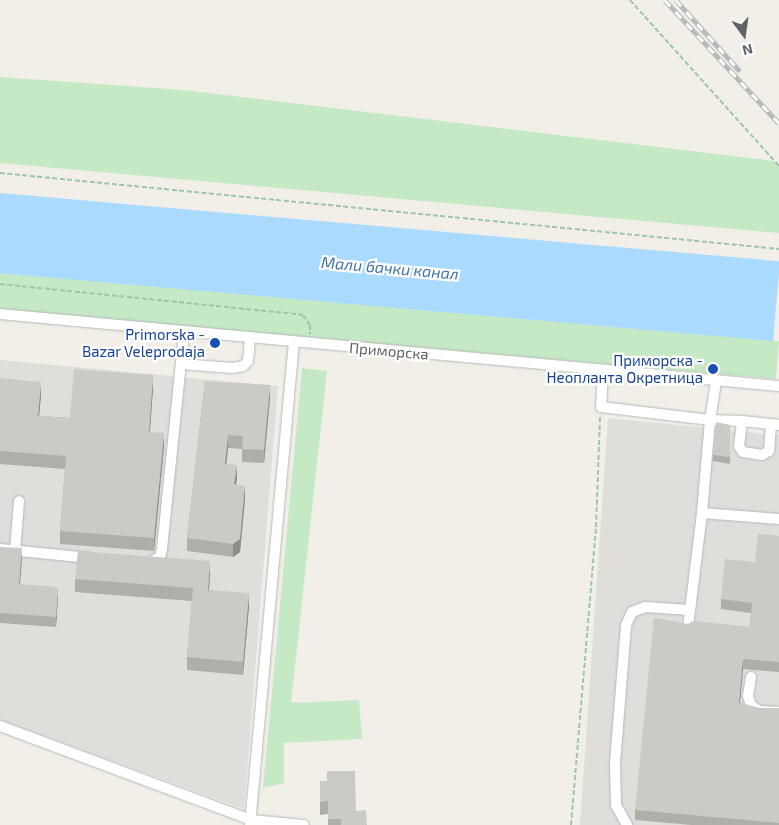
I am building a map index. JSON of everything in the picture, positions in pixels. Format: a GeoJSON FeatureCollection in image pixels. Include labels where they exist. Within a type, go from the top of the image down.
{"type":"FeatureCollection","features":[{"type":"Feature","properties":{"kind":"street","name":"Приморска"},"geometry":{"type":"LineString","coordinates":[[0,314],[779,386]]}},
{"type":"Feature","properties":{"kind":"street"},"geometry":{"type":"LineString","coordinates":[[138,563],[154,562],[162,549],[184,332]]}},
{"type":"Feature","properties":{"kind":"street"},"geometry":{"type":"LineString","coordinates":[[181,364],[233,368],[243,366],[248,361],[250,338]]}},
{"type":"Feature","properties":{"kind":"street"},"geometry":{"type":"LineString","coordinates":[[250,823],[294,342]]}},
{"type":"Feature","properties":{"kind":"street"},"geometry":{"type":"LineString","coordinates":[[603,371],[601,407],[710,420],[742,422],[775,425],[768,451],[762,455],[743,452],[740,446],[742,422]]}},
{"type":"Feature","properties":{"kind":"street"},"geometry":{"type":"LineString","coordinates":[[688,627],[702,513],[710,420],[716,381]]}},
{"type":"Feature","properties":{"kind":"street"},"geometry":{"type":"LineString","coordinates":[[15,551],[19,501]]}},
{"type":"Feature","properties":{"kind":"street"},"geometry":{"type":"LineString","coordinates":[[702,513],[779,518]]}},
{"type":"Feature","properties":{"kind":"street"},"geometry":{"type":"LineString","coordinates":[[0,550],[100,559]]}},
{"type":"Feature","properties":{"kind":"street"},"geometry":{"type":"LineString","coordinates":[[627,825],[616,805],[615,763],[626,625],[632,612],[645,607],[690,610]]}},
{"type":"Feature","properties":{"kind":"street"},"geometry":{"type":"LineString","coordinates":[[751,678],[748,696],[751,705],[759,711],[779,712]]}},
{"type":"Feature","properties":{"kind":"street"},"geometry":{"type":"LineString","coordinates":[[0,726],[250,823],[304,825]]}},
{"type":"Feature","properties":{"kind":"path"},"geometry":{"type":"LineString","coordinates":[[630,0],[779,166]]}},
{"type":"Feature","properties":{"kind":"path"},"geometry":{"type":"LineString","coordinates":[[0,173],[779,249]]}},
{"type":"Feature","properties":{"kind":"path"},"geometry":{"type":"LineString","coordinates":[[0,284],[303,315],[310,325],[309,344]]}},
{"type":"Feature","properties":{"kind":"path"},"geometry":{"type":"LineString","coordinates":[[571,825],[596,527],[601,407]]}},
{"type":"Feature","properties":{"kind":"shaded area"},"geometry":{"type":"Polygon","coordinates":[[[0,360],[278,386],[244,809],[0,720],[0,360]]]}},
{"type":"Feature","properties":{"kind":"shaded area"},"geometry":{"type":"Polygon","coordinates":[[[608,418],[779,435],[779,825],[580,825],[608,418]]]}},
{"type":"Feature","properties":{"kind":"green space"},"geometry":{"type":"Polygon","coordinates":[[[0,77],[183,90],[774,161],[779,166],[779,233],[0,163],[0,77]]]}},
{"type":"Feature","properties":{"kind":"green space"},"geometry":{"type":"Polygon","coordinates":[[[0,273],[779,341],[776,379],[0,311],[0,273]]]}},
{"type":"Feature","properties":{"kind":"green space"},"geometry":{"type":"Polygon","coordinates":[[[302,368],[327,371],[291,703],[359,700],[362,739],[284,743],[284,783],[263,788],[302,368]]]}},
{"type":"Feature","properties":{"kind":"water","name":"Мали бачки канал"},"geometry":{"type":"Polygon","coordinates":[[[0,193],[779,261],[773,341],[0,273],[0,193]]]}},
{"type":"Feature","properties":{"kind":"building"},"geometry":{"type":"Polygon","coordinates":[[[74,369],[153,375],[149,432],[164,433],[154,538],[60,531],[66,456],[0,451],[0,378],[41,382],[38,416],[70,418],[74,369]]]}},
{"type":"Feature","properties":{"kind":"building"},"geometry":{"type":"Polygon","coordinates":[[[205,381],[270,385],[264,450],[242,449],[243,436],[228,435],[225,464],[237,465],[234,484],[245,486],[240,539],[233,544],[187,538],[205,381]]]}},
{"type":"Feature","properties":{"kind":"building"},"geometry":{"type":"Polygon","coordinates":[[[716,422],[730,425],[730,457],[713,455],[716,422]]]}},
{"type":"Feature","properties":{"kind":"building"},"geometry":{"type":"Polygon","coordinates":[[[758,534],[779,536],[779,662],[743,659],[739,703],[759,708],[779,708],[779,823],[635,810],[654,618],[688,624],[693,621],[750,627],[752,603],[721,599],[725,559],[755,562],[758,534]]]}},
{"type":"Feature","properties":{"kind":"building"},"geometry":{"type":"Polygon","coordinates":[[[0,547],[22,548],[19,584],[58,587],[56,617],[0,613],[0,547]]]}},
{"type":"Feature","properties":{"kind":"building"},"geometry":{"type":"Polygon","coordinates":[[[78,551],[210,561],[208,590],[249,593],[243,662],[187,657],[193,588],[75,579],[78,551]]]}},
{"type":"Feature","properties":{"kind":"building"},"geometry":{"type":"Polygon","coordinates":[[[327,771],[355,771],[356,811],[366,810],[367,825],[341,825],[341,819],[328,819],[328,801],[320,802],[320,781],[327,781],[327,771]]]}},
{"type":"Feature","properties":{"kind":"railway"},"geometry":{"type":"LineString","coordinates":[[665,0],[779,123]]}},
{"type":"Feature","properties":{"kind":"railway"},"geometry":{"type":"LineString","coordinates":[[676,0],[740,71]]}},
{"type":"Feature","properties":{"kind":"place","name":"Primorska - Bazar Veleprodaja"},"geometry":{"type":"Point","coordinates":[215,343]}},
{"type":"Feature","properties":{"kind":"place","name":"Приморска - Неопланта Окретница"},"geometry":{"type":"Point","coordinates":[713,369]}}]}
